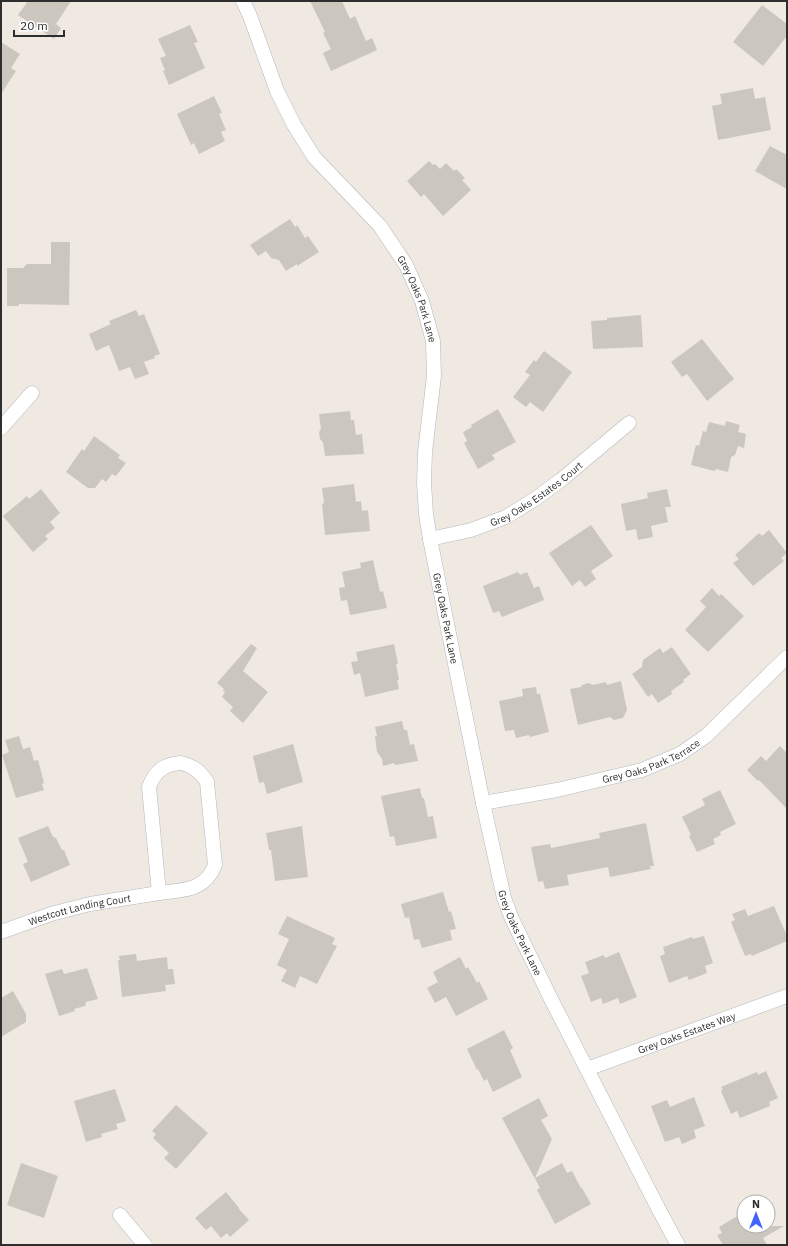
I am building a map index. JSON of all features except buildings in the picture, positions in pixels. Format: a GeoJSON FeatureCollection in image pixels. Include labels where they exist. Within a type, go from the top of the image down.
{"type":"FeatureCollection","features":[{"type":"Feature","properties":{"kind":"street","name":"Grey Oaks Park Lane"},"geometry":{"type":"LineString","coordinates":[[243,1],[277,90],[294,125],[314,157],[380,226],[406,265],[422,301],[432,341],[434,376],[425,452],[424,482],[430,538],[483,803],[504,898],[512,919],[587,1069],[678,1245]]}},
{"type":"Feature","properties":{"kind":"street"},"geometry":{"type":"LineString","coordinates":[[1,428],[32,394]]}},
{"type":"Feature","properties":{"kind":"street","name":"Grey Oaks Estates Court"},"geometry":{"type":"LineString","coordinates":[[430,538],[471,530],[506,517],[535,499],[561,480],[629,423]]}},
{"type":"Feature","properties":{"kind":"street","name":"Grey Oaks Park Terrace"},"geometry":{"type":"LineString","coordinates":[[483,803],[557,790],[642,770],[680,754],[706,736],[787,657]]}},
{"type":"Feature","properties":{"kind":"street","name":"Westcott Landing Court"},"geometry":{"type":"LineString","coordinates":[[1,932],[51,914],[90,904],[192,888],[207,880],[215,865],[207,782],[197,769],[181,763],[164,767],[157,772],[149,787],[159,893]]}},
{"type":"Feature","properties":{"kind":"street","name":"Grey Oaks Estates Way"},"geometry":{"type":"LineString","coordinates":[[587,1069],[787,996]]}},
{"type":"Feature","properties":{"kind":"street"},"geometry":{"type":"LineString","coordinates":[[120,1215],[145,1245]]}}]}
